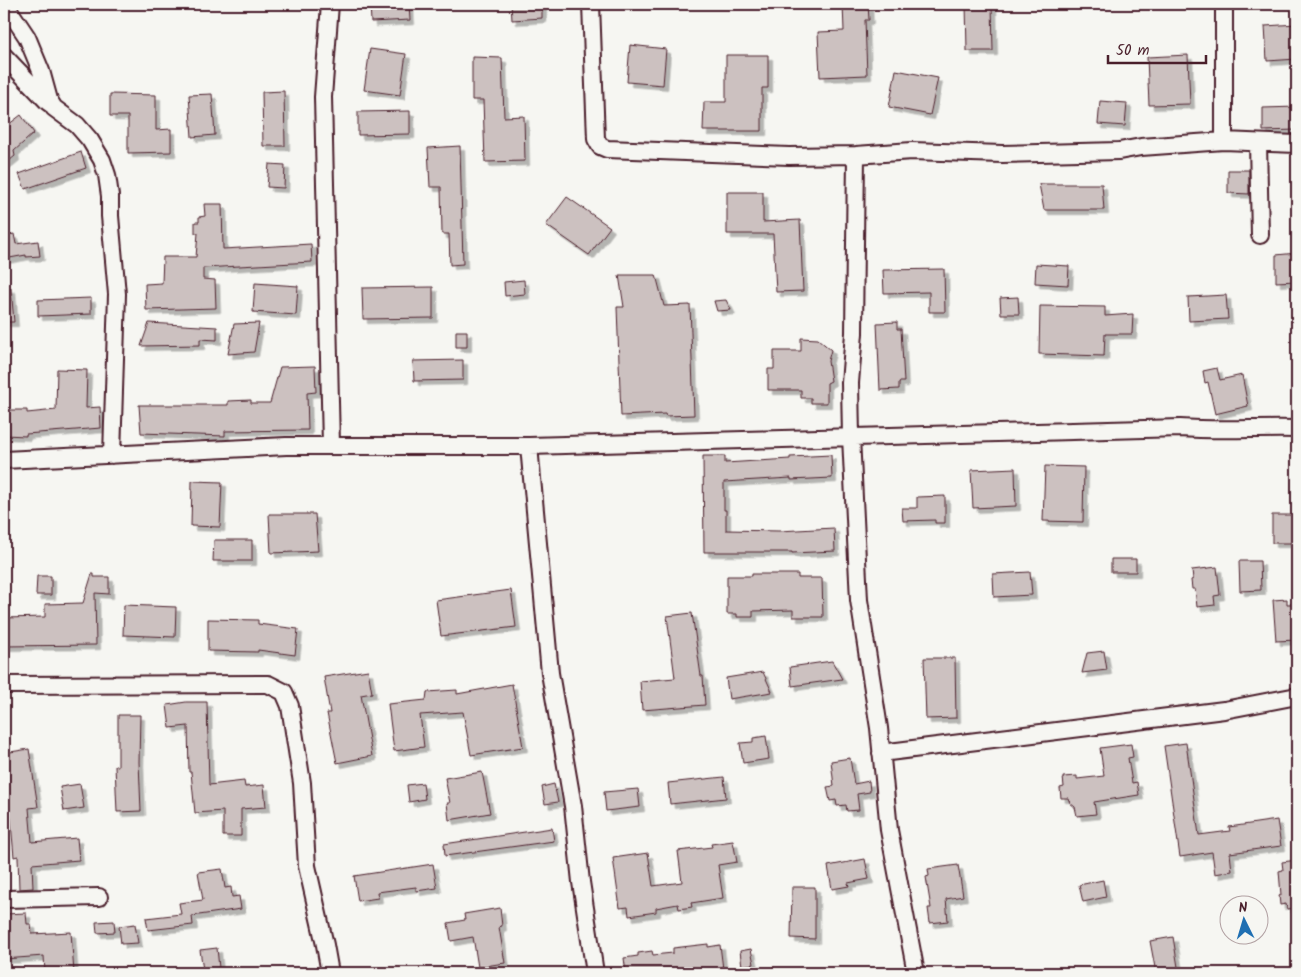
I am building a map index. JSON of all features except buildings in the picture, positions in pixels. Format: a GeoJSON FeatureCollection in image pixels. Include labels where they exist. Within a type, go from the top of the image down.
{"type":"FeatureCollection","features":[{"type":"Feature","properties":{"kind":"street"},"geometry":{"type":"LineString","coordinates":[[5,4],[27,37],[41,70],[49,100],[54,108]]}},
{"type":"Feature","properties":{"kind":"street"},"geometry":{"type":"LineString","coordinates":[[330,4],[323,97],[331,445]]}},
{"type":"Feature","properties":{"kind":"street"},"geometry":{"type":"LineString","coordinates":[[591,4],[596,139],[600,146],[606,149],[789,156],[912,151],[1002,154],[1119,151],[1141,147],[1224,141],[1297,144]]}},
{"type":"Feature","properties":{"kind":"street"},"geometry":{"type":"LineString","coordinates":[[1224,4],[1224,141]]}},
{"type":"Feature","properties":{"kind":"street"},"geometry":{"type":"LineString","coordinates":[[4,56],[54,108],[90,140],[102,160],[107,175],[117,294],[112,456]]}},
{"type":"Feature","properties":{"kind":"street"},"geometry":{"type":"LineString","coordinates":[[1258,143],[1260,235]]}},
{"type":"Feature","properties":{"kind":"street"},"geometry":{"type":"LineString","coordinates":[[856,154],[854,333],[850,383],[859,600],[878,728],[889,830],[916,973]]}},
{"type":"Feature","properties":{"kind":"street"},"geometry":{"type":"LineString","coordinates":[[4,460],[286,446],[529,446],[1180,428],[1213,431],[1297,429]]}},
{"type":"Feature","properties":{"kind":"street"},"geometry":{"type":"LineString","coordinates":[[529,446],[550,673],[573,806],[581,882],[595,973]]}},
{"type":"Feature","properties":{"kind":"street"},"geometry":{"type":"LineString","coordinates":[[4,685],[268,684],[284,692],[290,706],[302,783],[307,866],[330,973]]}},
{"type":"Feature","properties":{"kind":"street"},"geometry":{"type":"LineString","coordinates":[[881,753],[1224,710],[1297,696]]}},
{"type":"Feature","properties":{"kind":"street"},"geometry":{"type":"LineString","coordinates":[[4,899],[99,897]]}}]}
